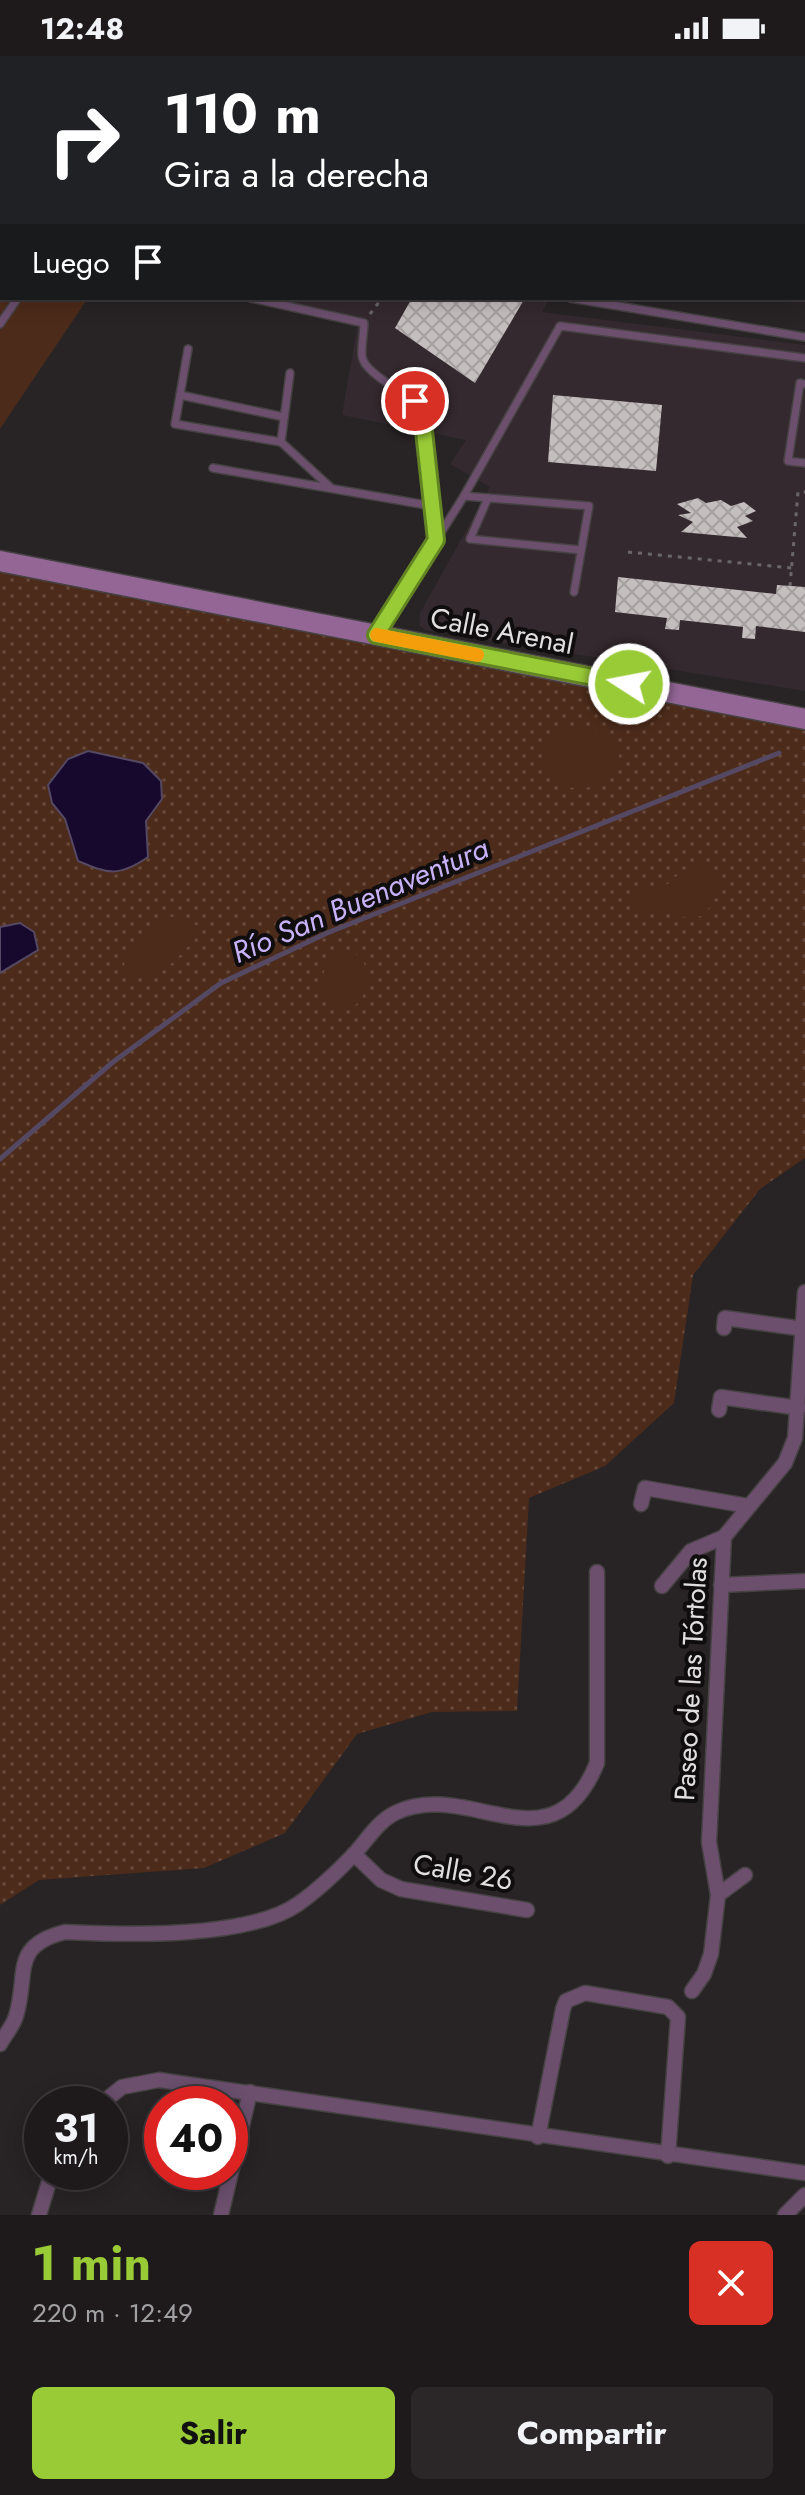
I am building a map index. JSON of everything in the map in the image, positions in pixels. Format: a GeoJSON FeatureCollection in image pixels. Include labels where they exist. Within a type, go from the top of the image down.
{"type":"FeatureCollection","features":[{"type":"Feature","properties":{"kind":"street","name":"Calle Arenal"},"geometry":{"type":"LineString","coordinates":[[0,561],[805,719]]}},
{"type":"Feature","properties":{"kind":"street","name":"Paseo de las Tórtolas"},"geometry":{"type":"LineString","coordinates":[[692,1991],[704,1974],[711,1954],[718,1895],[709,1842],[724,1537],[785,1463],[795,1438],[805,1292]]}},
{"type":"Feature","properties":{"kind":"street"},"geometry":{"type":"LineString","coordinates":[[724,1328],[725,1318],[804,1329]]}},
{"type":"Feature","properties":{"kind":"street"},"geometry":{"type":"LineString","coordinates":[[719,1410],[721,1397],[799,1408]]}},
{"type":"Feature","properties":{"kind":"street"},"geometry":{"type":"LineString","coordinates":[[641,1504],[645,1488],[748,1506]]}},
{"type":"Feature","properties":{"kind":"street"},"geometry":{"type":"LineString","coordinates":[[662,1586],[691,1551],[724,1537]]}},
{"type":"Feature","properties":{"kind":"street"},"geometry":{"type":"LineString","coordinates":[[0,2044],[16,2018],[23,1961],[32,1947],[46,1937],[65,1932],[201,1930],[257,1922],[297,1905],[394,1813],[416,1806],[444,1806],[530,1819],[553,1815],[573,1802],[588,1785],[597,1763],[597,1572]]}},
{"type":"Feature","properties":{"kind":"street"},"geometry":{"type":"LineString","coordinates":[[721,1585],[805,1581]]}},
{"type":"Feature","properties":{"kind":"street","name":"Calle 26"},"geometry":{"type":"LineString","coordinates":[[354,1854],[381,1880],[401,1889],[527,1910]]}},
{"type":"Feature","properties":{"kind":"street"},"geometry":{"type":"LineString","coordinates":[[718,1895],[745,1875]]}},
{"type":"Feature","properties":{"kind":"street"},"geometry":{"type":"LineString","coordinates":[[538,2137],[563,2009],[566,2001],[585,1993],[668,2007],[678,2017],[668,2156]]}},
{"type":"Feature","properties":{"kind":"street"},"geometry":{"type":"LineString","coordinates":[[125,2086],[138,2081],[159,2080],[668,2156],[805,2173]]}},
{"type":"Feature","properties":{"kind":"street"},"geometry":{"type":"LineString","coordinates":[[221,2215],[250,2092]]}},
{"type":"Feature","properties":{"kind":"street"},"geometry":{"type":"LineString","coordinates":[[39,2215],[47,2190]]}},
{"type":"Feature","properties":{"kind":"street"},"geometry":{"type":"LineString","coordinates":[[785,2215],[805,2195]]}},
{"type":"Feature","properties":{"kind":"lane"},"geometry":{"type":"LineString","coordinates":[[0,324],[17,300]]}},
{"type":"Feature","properties":{"kind":"lane"},"geometry":{"type":"LineString","coordinates":[[260,300],[364,323],[362,356],[365,366],[415,401],[422,413],[436,540]]}},
{"type":"Feature","properties":{"kind":"lane"},"geometry":{"type":"LineString","coordinates":[[582,300],[805,337]]}},
{"type":"Feature","properties":{"kind":"lane"},"geometry":{"type":"LineString","coordinates":[[376,635],[464,496],[560,326],[805,358]]}},
{"type":"Feature","properties":{"kind":"lane"},"geometry":{"type":"LineString","coordinates":[[188,349],[175,424],[281,442],[332,488]]}},
{"type":"Feature","properties":{"kind":"lane"},"geometry":{"type":"LineString","coordinates":[[281,442],[290,373]]}},
{"type":"Feature","properties":{"kind":"lane"},"geometry":{"type":"LineString","coordinates":[[805,384],[800,383],[788,461],[805,463]]}},
{"type":"Feature","properties":{"kind":"lane"},"geometry":{"type":"LineString","coordinates":[[180,395],[284,417]]}},
{"type":"Feature","properties":{"kind":"lane"},"geometry":{"type":"LineString","coordinates":[[213,468],[432,506]]}},
{"type":"Feature","properties":{"kind":"lane"},"geometry":{"type":"LineString","coordinates":[[464,496],[589,506],[574,592]]}},
{"type":"Feature","properties":{"kind":"lane"},"geometry":{"type":"LineString","coordinates":[[488,498],[470,539],[581,550]]}},
{"type":"Feature","properties":{"kind":"path"},"geometry":{"type":"LineString","coordinates":[[364,323],[381,300]]}},
{"type":"Feature","properties":{"kind":"path"},"geometry":{"type":"LineString","coordinates":[[790,586],[798,492],[805,492]]}},
{"type":"Feature","properties":{"kind":"path"},"geometry":{"type":"LineString","coordinates":[[628,552],[792,568]]}},
{"type":"Feature","properties":{"kind":"shaded area"},"geometry":{"type":"Polygon","coordinates":[[[0,300],[87,300],[0,429],[0,300]]]}},
{"type":"Feature","properties":{"kind":"shaded area"},"geometry":{"type":"Polygon","coordinates":[[[253,300],[549,300],[542,312],[805,345],[805,691],[425,630],[420,626],[420,613],[490,487],[450,464],[466,440],[342,415],[359,316],[253,300]]]}},
{"type":"Feature","properties":{"kind":"shaded area"},"geometry":{"type":"Polygon","coordinates":[[[0,569],[805,726],[805,1158],[760,1189],[693,1275],[674,1403],[605,1466],[529,1498],[517,1711],[432,1712],[357,1734],[285,1833],[204,1868],[39,1880],[0,1905],[0,569]]]}},
{"type":"Feature","properties":{"kind":"shaded area"},"geometry":{"type":"Polygon","coordinates":[[[572,727],[592,729],[606,735],[619,755],[620,766],[594,786],[567,787],[556,781],[548,771],[546,739],[556,731],[572,727]]]}},
{"type":"Feature","properties":{"kind":"shaded area"},"geometry":{"type":"Polygon","coordinates":[[[88,751],[143,763],[161,781],[162,799],[146,821],[148,857],[129,868],[106,871],[78,861],[65,819],[52,803],[48,785],[68,759],[88,751]]]}},
{"type":"Feature","properties":{"kind":"shaded area"},"geometry":{"type":"Polygon","coordinates":[[[700,862],[719,876],[721,889],[704,916],[684,917],[668,910],[635,914],[631,910],[630,891],[668,884],[682,871],[700,862]]]}},
{"type":"Feature","properties":{"kind":"shaded area"},"geometry":{"type":"Polygon","coordinates":[[[179,915],[197,926],[198,936],[157,974],[138,977],[127,974],[124,961],[139,940],[156,926],[179,915]]]}},
{"type":"Feature","properties":{"kind":"shaded area"},"geometry":{"type":"Polygon","coordinates":[[[20,923],[34,932],[38,950],[0,973],[0,927],[20,923]]]}},
{"type":"Feature","properties":{"kind":"shaded area"},"geometry":{"type":"Polygon","coordinates":[[[345,950],[362,957],[367,982],[358,1003],[343,1012],[325,997],[322,981],[326,964],[345,950]]]}},
{"type":"Feature","properties":{"kind":"building"},"geometry":{"type":"Polygon","coordinates":[[[411,300],[524,300],[475,383],[395,328],[411,300]]]}},
{"type":"Feature","properties":{"kind":"building"},"geometry":{"type":"Polygon","coordinates":[[[553,395],[662,405],[656,471],[548,462],[553,395]]]}},
{"type":"Feature","properties":{"kind":"building"},"geometry":{"type":"Polygon","coordinates":[[[698,498],[706,503],[721,500],[731,506],[744,502],[756,511],[745,516],[753,521],[737,527],[747,538],[681,532],[693,522],[678,515],[691,513],[677,504],[698,498]]]}},
{"type":"Feature","properties":{"kind":"building"},"geometry":{"type":"Polygon","coordinates":[[[618,577],[776,594],[777,585],[805,587],[805,632],[756,626],[755,639],[742,638],[743,627],[680,620],[679,630],[665,629],[667,618],[615,612],[618,577]]]}},
{"type":"Feature","properties":{"kind":"waterway","name":"Río San Buenaventura"},"geometry":{"type":"LineString","coordinates":[[0,1159],[113,1062],[221,983],[327,933],[779,753]]}},
{"type":"Feature","properties":{"kind":"slow traffic"},"geometry":{"type":"LineString","coordinates":[[377,635],[477,655]]}},
{"type":"Feature","properties":{"kind":"route"},"geometry":{"type":"LineString","coordinates":[[415,401],[422,413],[436,540],[376,635],[629,684]]}}]}
